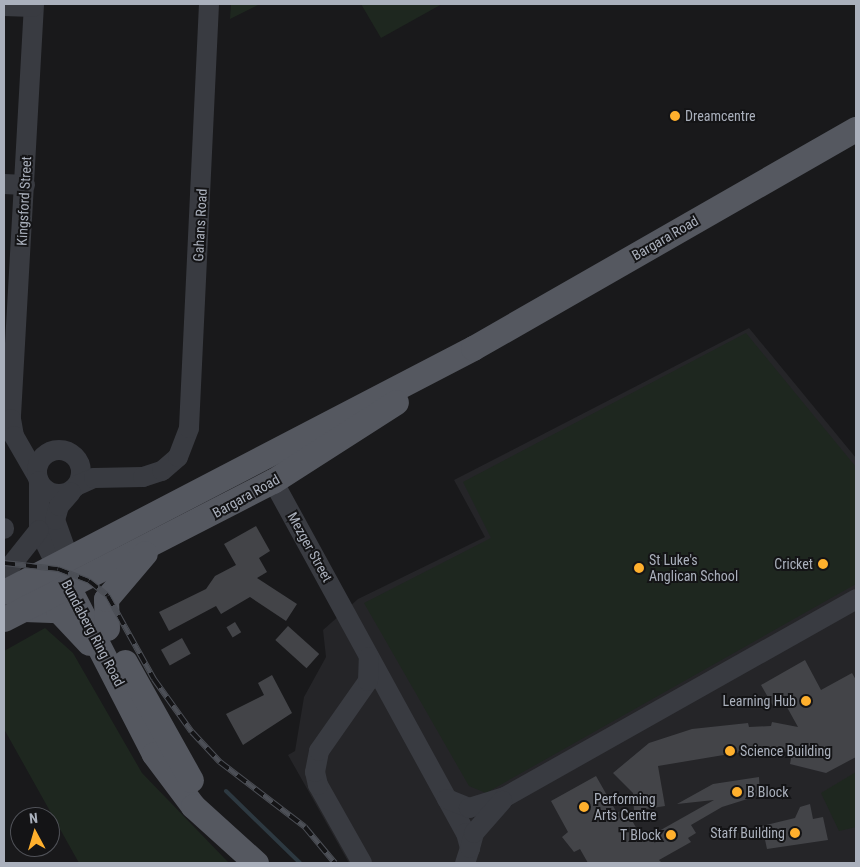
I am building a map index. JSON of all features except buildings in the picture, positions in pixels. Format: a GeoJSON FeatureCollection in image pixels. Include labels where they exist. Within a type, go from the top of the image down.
{"type":"FeatureCollection","features":[{"type":"Feature","properties":{"kind":"main road","name":"Bargara Road"},"geometry":{"type":"LineString","coordinates":[[4,592],[69,573],[152,545],[268,471],[473,348],[856,129]]}},
{"type":"Feature","properties":{"kind":"main road","name":"Bargara Road"},"geometry":{"type":"LineString","coordinates":[[13,614],[69,573],[268,471]]}},
{"type":"Feature","properties":{"kind":"main road"},"geometry":{"type":"LineString","coordinates":[[107,628],[106,599],[152,545]]}},
{"type":"Feature","properties":{"kind":"main road","name":"Bundaberg Ring Road"},"geometry":{"type":"LineString","coordinates":[[69,573],[107,628],[188,776],[264,863]]}},
{"type":"Feature","properties":{"kind":"main road","name":"Bundaberg Ring Road"},"geometry":{"type":"LineString","coordinates":[[69,573],[120,682],[128,710],[154,754],[193,806],[256,863]]}},
{"type":"Feature","properties":{"kind":"main road"},"geometry":{"type":"LineString","coordinates":[[13,614],[48,608],[65,615],[85,636],[128,710]]}},
{"type":"Feature","properties":{"kind":"street","name":"Gahans Road"},"geometry":{"type":"LineString","coordinates":[[38,478],[55,494],[74,489],[94,478],[154,474],[173,463],[183,446],[191,417],[210,4]]}},
{"type":"Feature","properties":{"kind":"street"},"geometry":{"type":"LineString","coordinates":[[4,6],[33,5]]}},
{"type":"Feature","properties":{"kind":"street","name":"Kingsford Street"},"geometry":{"type":"LineString","coordinates":[[33,5],[25,185],[10,361],[13,399],[12,431],[38,478]]}},
{"type":"Feature","properties":{"kind":"street"},"geometry":{"type":"LineString","coordinates":[[4,184],[25,185]]}},
{"type":"Feature","properties":{"kind":"street","name":"Kingsford Street"},"geometry":{"type":"LineString","coordinates":[[13,399],[25,437],[33,446],[52,451]]}},
{"type":"Feature","properties":{"kind":"street"},"geometry":{"type":"LineString","coordinates":[[69,573],[39,530],[38,463],[52,451],[65,450],[92,464],[136,470],[164,463],[183,446]]}},
{"type":"Feature","properties":{"kind":"street"},"geometry":{"type":"LineString","coordinates":[[69,573],[55,520],[58,506],[74,489],[82,471],[76,457]]}},
{"type":"Feature","properties":{"kind":"street","name":"Mezger Street"},"geometry":{"type":"LineString","coordinates":[[268,471],[368,651],[447,799],[467,856]]}},
{"type":"Feature","properties":{"kind":"street"},"geometry":{"type":"LineString","coordinates":[[4,574],[39,530]]}},
{"type":"Feature","properties":{"kind":"street"},"geometry":{"type":"LineString","coordinates":[[447,799],[469,808],[505,798],[856,599]]}},
{"type":"Feature","properties":{"kind":"street"},"geometry":{"type":"LineString","coordinates":[[362,863],[318,785],[315,772],[319,751],[368,681],[368,651]]}},
{"type":"Feature","properties":{"kind":"street"},"geometry":{"type":"LineString","coordinates":[[467,856],[474,833],[505,798]]}},
{"type":"Feature","properties":{"kind":"shaded area"},"geometry":{"type":"Polygon","coordinates":[[[231,4],[260,4],[230,19],[231,4]]]}},
{"type":"Feature","properties":{"kind":"shaded area"},"geometry":{"type":"Polygon","coordinates":[[[361,4],[442,4],[381,38],[361,4]]]}},
{"type":"Feature","properties":{"kind":"shaded area","name":"St Luke's Anglican School"},"geometry":{"type":"Polygon","coordinates":[[[749,328],[856,458],[856,863],[349,863],[288,755],[295,751],[304,697],[326,657],[323,630],[358,599],[485,537],[454,480],[749,328]]]}},
{"type":"Feature","properties":{"kind":"shaded area"},"geometry":{"type":"Polygon","coordinates":[[[746,333],[856,467],[856,584],[486,793],[469,786],[364,603],[491,538],[463,482],[746,333]]]}},
{"type":"Feature","properties":{"kind":"shaded area"},"geometry":{"type":"Polygon","coordinates":[[[45,628],[73,653],[142,773],[229,863],[79,863],[60,829],[60,807],[48,807],[4,729],[4,651],[45,628]]]}},
{"type":"Feature","properties":{"kind":"shaded area"},"geometry":{"type":"Polygon","coordinates":[[[856,772],[856,827],[839,831],[821,793],[856,772]]]}},
{"type":"Feature","properties":{"kind":"waterway"},"geometry":{"type":"LineString","coordinates":[[226,791],[300,863]]}},
{"type":"Feature","properties":{"kind":"railway"},"geometry":{"type":"LineString","coordinates":[[4,563],[58,569],[89,581],[108,596],[154,679],[192,732],[220,762],[305,827],[335,863]]}},
{"type":"Feature","properties":{"kind":"place","name":"Dreamcentre"},"geometry":{"type":"Point","coordinates":[675,116]}},
{"type":"Feature","properties":{"kind":"place","name":"Cricket"},"geometry":{"type":"Point","coordinates":[823,564]}},
{"type":"Feature","properties":{"kind":"place","name":"St Luke's Anglican School"},"geometry":{"type":"Point","coordinates":[639,568]}},
{"type":"Feature","properties":{"kind":"place","name":"Learning Hub"},"geometry":{"type":"Point","coordinates":[806,701]}},
{"type":"Feature","properties":{"kind":"place","name":"Science Building"},"geometry":{"type":"Point","coordinates":[730,751]}},
{"type":"Feature","properties":{"kind":"place","name":"B Block"},"geometry":{"type":"Point","coordinates":[737,792]}},
{"type":"Feature","properties":{"kind":"place","name":"Performing Arts Centre"},"geometry":{"type":"Point","coordinates":[584,807]}},
{"type":"Feature","properties":{"kind":"place","name":"Staff Building"},"geometry":{"type":"Point","coordinates":[795,833]}},
{"type":"Feature","properties":{"kind":"place","name":"T Block"},"geometry":{"type":"Point","coordinates":[671,835]}}]}
